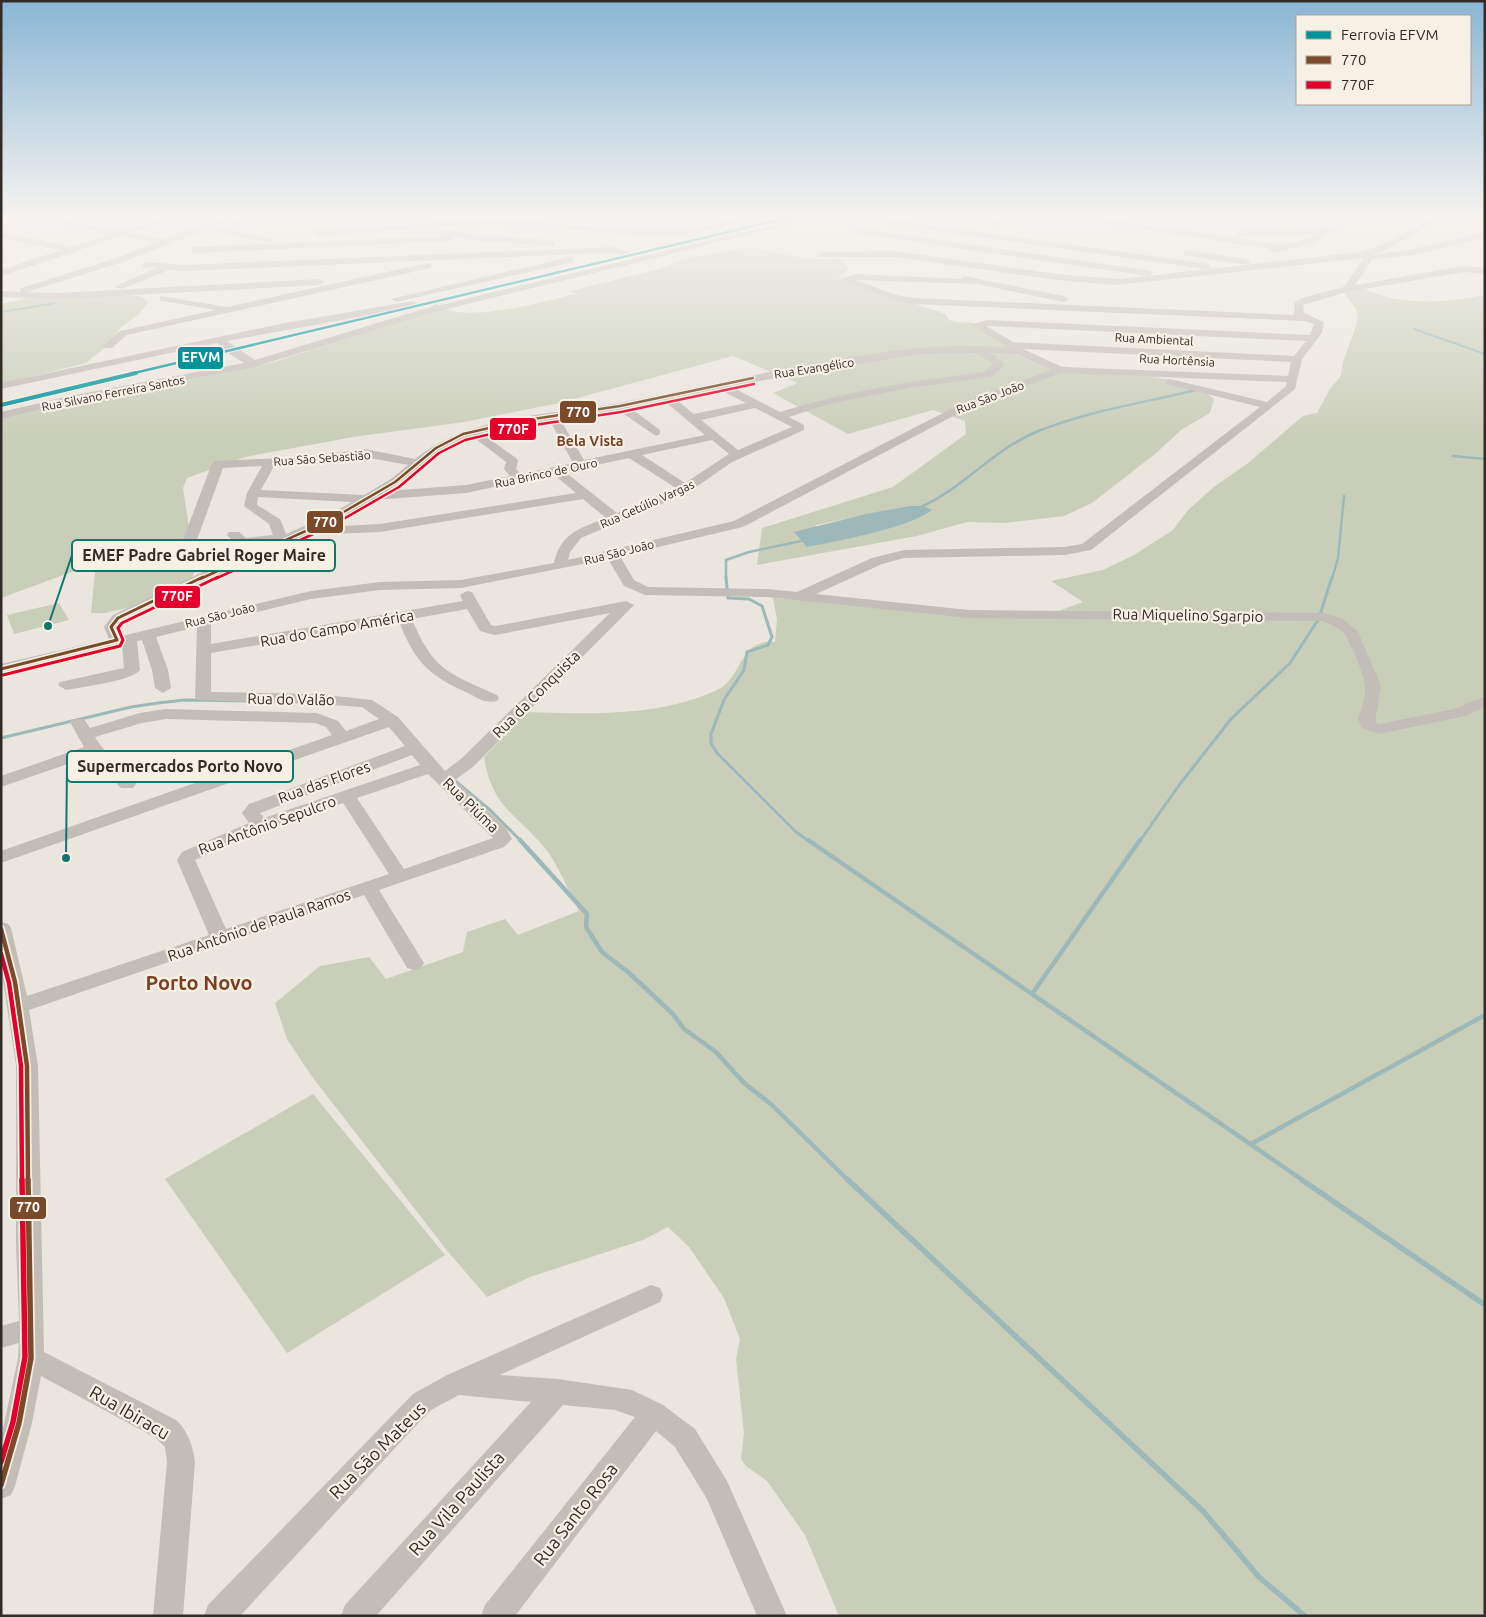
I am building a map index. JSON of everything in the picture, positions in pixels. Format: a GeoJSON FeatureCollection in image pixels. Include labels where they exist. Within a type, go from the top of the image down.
{"type":"FeatureCollection","features":[{"type":"Feature","properties":{"kind":"street"},"geometry":{"type":"LineString","coordinates":[[3,295],[18,290]]}},
{"type":"Feature","properties":{"kind":"street"},"geometry":{"type":"LineString","coordinates":[[3,295],[58,296],[177,290]]}},
{"type":"Feature","properties":{"kind":"street"},"geometry":{"type":"LineString","coordinates":[[108,346],[124,333],[317,290]]}},
{"type":"Feature","properties":{"kind":"street"},"geometry":{"type":"LineString","coordinates":[[1,386],[223,344],[314,318],[435,290]]}},
{"type":"Feature","properties":{"kind":"street"},"geometry":{"type":"LineString","coordinates":[[280,328],[395,308],[462,290]]}},
{"type":"Feature","properties":{"kind":"street","name":"Rua Silvano Ferreira Santos"},"geometry":{"type":"LineString","coordinates":[[1,416],[85,396],[213,374],[254,364],[398,320],[512,290]]}},
{"type":"Feature","properties":{"kind":"street"},"geometry":{"type":"LineString","coordinates":[[877,290],[894,297],[914,301],[1304,318],[1319,322],[1314,338],[1297,359],[1292,379]]}},
{"type":"Feature","properties":{"kind":"street"},"geometry":{"type":"LineString","coordinates":[[1021,290],[1130,310]]}},
{"type":"Feature","properties":{"kind":"street"},"geometry":{"type":"LineString","coordinates":[[1304,318],[1299,314],[1297,306],[1303,300],[1341,290]]}},
{"type":"Feature","properties":{"kind":"street"},"geometry":{"type":"LineString","coordinates":[[133,293],[231,310]]}},
{"type":"Feature","properties":{"kind":"street"},"geometry":{"type":"LineString","coordinates":[[284,298],[294,305]]}},
{"type":"Feature","properties":{"kind":"street"},"geometry":{"type":"LineString","coordinates":[[1014,306],[1106,329]]}},
{"type":"Feature","properties":{"kind":"street"},"geometry":{"type":"LineString","coordinates":[[305,312],[314,318]]}},
{"type":"Feature","properties":{"kind":"street"},"geometry":{"type":"LineString","coordinates":[[1060,370],[1020,351],[977,325],[1314,338]]}},
{"type":"Feature","properties":{"kind":"street"},"geometry":{"type":"LineString","coordinates":[[223,344],[254,364]]}},
{"type":"Feature","properties":{"kind":"street","name":"Rua Ambiental"},"geometry":{"type":"LineString","coordinates":[[1009,345],[1297,359]]}},
{"type":"Feature","properties":{"kind":"street"},"geometry":{"type":"LineString","coordinates":[[720,385],[780,416],[822,403],[909,384],[987,375],[999,363],[978,350]]}},
{"type":"Feature","properties":{"kind":"street","name":"Rua Evangélico"},"geometry":{"type":"LineString","coordinates":[[123,639],[110,627],[118,618],[281,539],[305,532],[371,497],[395,482],[415,463],[447,441],[470,432],[620,406],[720,385],[920,351],[1020,351]]}},
{"type":"Feature","properties":{"kind":"street","name":"Rua Hortênsia"},"geometry":{"type":"LineString","coordinates":[[1060,370],[1292,379]]}},
{"type":"Feature","properties":{"kind":"street","name":"Rua São João"},"geometry":{"type":"LineString","coordinates":[[1,669],[271,603],[346,590],[461,584],[560,566],[747,520],[972,402],[1060,370]]}},
{"type":"Feature","properties":{"kind":"street"},"geometry":{"type":"LineString","coordinates":[[1120,371],[1269,406]]}},
{"type":"Feature","properties":{"kind":"street","name":"Rua Miquelino Sgarpio"},"geometry":{"type":"LineString","coordinates":[[800,596],[877,561],[904,554],[1064,551],[1086,547],[1269,406],[1291,387],[1292,379]]}},
{"type":"Feature","properties":{"kind":"street"},"geometry":{"type":"LineString","coordinates":[[666,397],[716,436],[737,456]]}},
{"type":"Feature","properties":{"kind":"street"},"geometry":{"type":"LineString","coordinates":[[692,418],[756,404]]}},
{"type":"Feature","properties":{"kind":"street"},"geometry":{"type":"LineString","coordinates":[[620,406],[656,432]]}},
{"type":"Feature","properties":{"kind":"street","name":"Rua Getúlio Vargas"},"geometry":{"type":"LineString","coordinates":[[560,566],[563,551],[576,535],[684,489],[722,463],[798,430],[800,427],[780,416]]}},
{"type":"Feature","properties":{"kind":"street"},"geometry":{"type":"LineString","coordinates":[[553,417],[569,441],[581,466]]}},
{"type":"Feature","properties":{"kind":"street"},"geometry":{"type":"LineString","coordinates":[[480,436],[512,461],[510,469],[519,479]]}},
{"type":"Feature","properties":{"kind":"street","name":"Rua Brinco de Ouro"},"geometry":{"type":"LineString","coordinates":[[253,493],[371,497],[443,492],[519,479],[716,436]]}},
{"type":"Feature","properties":{"kind":"street","name":"Rua São Sebastião"},"geometry":{"type":"LineString","coordinates":[[191,537],[217,466],[227,463],[318,460],[365,453],[415,463]]}},
{"type":"Feature","properties":{"kind":"street"},"geometry":{"type":"LineString","coordinates":[[633,455],[684,489]]}},
{"type":"Feature","properties":{"kind":"street"},"geometry":{"type":"LineString","coordinates":[[234,535],[243,542],[281,539],[275,522],[250,506],[253,493],[270,462]]}},
{"type":"Feature","properties":{"kind":"street"},"geometry":{"type":"LineString","coordinates":[[556,471],[616,519]]}},
{"type":"Feature","properties":{"kind":"street"},"geometry":{"type":"LineString","coordinates":[[305,532],[337,532],[380,528],[586,495]]}},
{"type":"Feature","properties":{"kind":"street"},"geometry":{"type":"LineString","coordinates":[[461,584],[486,628],[495,631],[626,605],[644,599],[645,592],[629,583],[611,553]]}},
{"type":"Feature","properties":{"kind":"street","name":"Rua Miquelino Sgarpio"},"geometry":{"type":"LineString","coordinates":[[645,592],[800,596],[969,614],[1324,617],[1338,622],[1351,632],[1373,686],[1372,700],[1366,720],[1374,728],[1379,729],[1459,713],[1485,701]]}},
{"type":"Feature","properties":{"kind":"street","name":"Rua do Campo América"},"geometry":{"type":"LineString","coordinates":[[203,650],[472,604]]}},
{"type":"Feature","properties":{"kind":"street","name":"Rua da Conquista"},"geometry":{"type":"LineString","coordinates":[[444,780],[468,762],[626,605]]}},
{"type":"Feature","properties":{"kind":"street"},"geometry":{"type":"LineString","coordinates":[[404,616],[420,654],[449,678],[491,698]]}},
{"type":"Feature","properties":{"kind":"street","name":"Rua do Valão"},"geometry":{"type":"LineString","coordinates":[[204,619],[203,697],[349,700],[366,703],[392,720],[431,767]]}},
{"type":"Feature","properties":{"kind":"street"},"geometry":{"type":"LineString","coordinates":[[147,633],[160,670],[162,688]]}},
{"type":"Feature","properties":{"kind":"street"},"geometry":{"type":"LineString","coordinates":[[66,685],[125,674],[132,670],[123,639]]}},
{"type":"Feature","properties":{"kind":"street"},"geometry":{"type":"LineString","coordinates":[[1,782],[86,735],[140,718],[175,714],[317,718],[332,724],[342,738]]}},
{"type":"Feature","properties":{"kind":"street"},"geometry":{"type":"LineString","coordinates":[[1,857],[392,720]]}},
{"type":"Feature","properties":{"kind":"street"},"geometry":{"type":"LineString","coordinates":[[86,735],[127,784]]}},
{"type":"Feature","properties":{"kind":"street","name":"Rua das Flores"},"geometry":{"type":"LineString","coordinates":[[260,825],[251,813],[255,808],[414,748]]}},
{"type":"Feature","properties":{"kind":"street","name":"Rua Piúma"},"geometry":{"type":"LineString","coordinates":[[431,767],[500,832],[503,839],[498,843]]}},
{"type":"Feature","properties":{"kind":"street","name":"Rua Antônio Sepulcro"},"geometry":{"type":"LineString","coordinates":[[220,938],[186,860],[188,856],[260,825],[431,767]]}},
{"type":"Feature","properties":{"kind":"street"},"geometry":{"type":"LineString","coordinates":[[347,796],[400,876]]}},
{"type":"Feature","properties":{"kind":"street","name":"Rua Antônio de Paula Ramos"},"geometry":{"type":"LineString","coordinates":[[19,1006],[498,843]]}},
{"type":"Feature","properties":{"kind":"street"},"geometry":{"type":"LineString","coordinates":[[368,887],[414,963]]}},
{"type":"Feature","properties":{"kind":"street"},"geometry":{"type":"LineString","coordinates":[[1,928],[19,1006],[27,1066],[28,1243],[32,1328],[31,1358],[20,1423],[1,1486]]}},
{"type":"Feature","properties":{"kind":"street","name":"Rua São Mateus"},"geometry":{"type":"LineString","coordinates":[[219,1616],[397,1426],[422,1402],[456,1382],[651,1295]]}},
{"type":"Feature","properties":{"kind":"street"},"geometry":{"type":"LineString","coordinates":[[1,1337],[32,1328]]}},
{"type":"Feature","properties":{"kind":"street","name":"Rua Ibiracu"},"geometry":{"type":"LineString","coordinates":[[31,1358],[166,1429],[175,1437],[180,1446],[181,1462],[168,1616]]}},
{"type":"Feature","properties":{"kind":"street"},"geometry":{"type":"LineString","coordinates":[[456,1382],[558,1391],[632,1402],[654,1412],[685,1438],[713,1483],[772,1616]]}},
{"type":"Feature","properties":{"kind":"street","name":"Rua Vila Paulista"},"geometry":{"type":"LineString","coordinates":[[356,1616],[558,1391]]}},
{"type":"Feature","properties":{"kind":"street","name":"Rua Santo Rosa"},"geometry":{"type":"LineString","coordinates":[[504,1614],[654,1412]]}},
{"type":"Feature","properties":{"kind":"green space"},"geometry":{"type":"Polygon","coordinates":[[[874,290],[946,314],[949,320],[982,325],[1045,362],[1072,368],[1162,378],[1201,390],[1214,399],[1210,413],[1181,430],[1155,454],[1092,503],[1064,516],[1005,523],[967,522],[917,536],[757,565],[762,528],[893,487],[966,434],[965,421],[933,410],[848,434],[773,393],[798,383],[733,356],[559,403],[464,422],[353,437],[245,457],[187,478],[183,488],[195,570],[191,580],[135,606],[105,613],[91,613],[96,563],[1,598],[1,414],[90,396],[173,383],[274,362],[409,318],[436,304],[454,311],[485,312],[517,308],[576,294],[570,291],[874,290]],[[909,506],[816,525],[807,547],[899,524],[909,506]]]}},
{"type":"Feature","properties":{"kind":"green space"},"geometry":{"type":"Polygon","coordinates":[[[1351,290],[1369,290],[1390,298],[1421,302],[1454,300],[1485,295],[1485,1616],[839,1616],[805,1535],[767,1481],[746,1466],[741,1459],[744,1433],[736,1359],[740,1339],[724,1298],[689,1247],[668,1227],[643,1240],[530,1277],[487,1297],[449,1253],[313,1078],[287,1039],[275,1003],[320,966],[369,957],[386,979],[463,952],[467,932],[505,919],[518,935],[579,911],[549,854],[506,808],[493,787],[488,774],[484,757],[528,712],[599,713],[647,710],[670,706],[715,691],[731,678],[747,653],[754,647],[763,643],[775,642],[777,619],[773,598],[1037,616],[1053,613],[1083,602],[1051,581],[1103,570],[1134,555],[1173,530],[1188,510],[1215,486],[1247,464],[1303,416],[1317,413],[1330,389],[1341,376],[1343,362],[1356,326],[1358,314],[1344,293],[1351,290]]]}},
{"type":"Feature","properties":{"kind":"green space"},"geometry":{"type":"Polygon","coordinates":[[[123,294],[143,297],[148,303],[138,315],[121,327],[109,344],[86,363],[1,384],[1,304],[29,298],[123,294]]]}},
{"type":"Feature","properties":{"kind":"green space"},"geometry":{"type":"Polygon","coordinates":[[[59,603],[69,620],[14,634],[7,615],[59,603]]]}},
{"type":"Feature","properties":{"kind":"green space"},"geometry":{"type":"Polygon","coordinates":[[[313,1094],[445,1255],[287,1353],[165,1179],[313,1094]]]}},
{"type":"Feature","properties":{"kind":"water"},"geometry":{"type":"Polygon","coordinates":[[[909,506],[923,506],[932,510],[922,517],[907,523],[807,547],[794,532],[866,514],[909,506]]]}},
{"type":"Feature","properties":{"kind":"waterway"},"geometry":{"type":"LineString","coordinates":[[1,312],[56,303]]}},
{"type":"Feature","properties":{"kind":"waterway"},"geometry":{"type":"LineString","coordinates":[[1414,329],[1485,354]]}},
{"type":"Feature","properties":{"kind":"waterway"},"geometry":{"type":"LineString","coordinates":[[921,507],[951,490],[1006,449],[1036,432],[1075,418],[1196,390]]}},
{"type":"Feature","properties":{"kind":"waterway"},"geometry":{"type":"LineString","coordinates":[[1453,456],[1485,459]]}},
{"type":"Feature","properties":{"kind":"waterway"},"geometry":{"type":"LineString","coordinates":[[1332,579],[1338,558],[1344,496]]}},
{"type":"Feature","properties":{"kind":"waterway"},"geometry":{"type":"LineString","coordinates":[[726,577],[726,560],[749,552],[806,540]]}},
{"type":"Feature","properties":{"kind":"waterway"},"geometry":{"type":"LineString","coordinates":[[726,577],[728,598],[749,599],[762,606],[772,637],[768,645],[747,652],[744,670],[724,700],[711,734],[711,743],[717,753],[796,832],[810,842]]}},
{"type":"Feature","properties":{"kind":"waterway"},"geometry":{"type":"LineString","coordinates":[[1320,615],[1332,577]]}},
{"type":"Feature","properties":{"kind":"waterway"},"geometry":{"type":"LineString","coordinates":[[1139,842],[1180,784],[1231,719],[1290,663],[1318,620]]}},
{"type":"Feature","properties":{"kind":"waterway"},"geometry":{"type":"LineString","coordinates":[[1,738],[131,707],[158,703],[184,700],[252,701]]}},
{"type":"Feature","properties":{"kind":"waterway"},"geometry":{"type":"LineString","coordinates":[[454,780],[490,810],[520,840]]}},
{"type":"Feature","properties":{"kind":"waterway"},"geometry":{"type":"LineString","coordinates":[[520,840],[587,914],[586,927],[602,952],[628,972],[673,1014],[684,1029],[716,1052],[744,1083],[772,1105],[849,1181]]}},
{"type":"Feature","properties":{"kind":"waterway"},"geometry":{"type":"LineString","coordinates":[[808,840],[1032,994]]}},
{"type":"Feature","properties":{"kind":"waterway"},"geometry":{"type":"LineString","coordinates":[[1032,994],[1140,840]]}},
{"type":"Feature","properties":{"kind":"waterway"},"geometry":{"type":"LineString","coordinates":[[1032,994],[1304,1181]]}},
{"type":"Feature","properties":{"kind":"waterway"},"geometry":{"type":"LineString","coordinates":[[1251,1144],[1485,1015]]}},
{"type":"Feature","properties":{"kind":"waterway"},"geometry":{"type":"LineString","coordinates":[[848,1180],[1203,1511],[1259,1577],[1305,1616]]}},
{"type":"Feature","properties":{"kind":"waterway"},"geometry":{"type":"LineString","coordinates":[[1302,1180],[1485,1305]]}},
{"type":"Feature","properties":{"kind":"rail line","name":"EFVM"},"geometry":{"type":"LineString","coordinates":[[1,405],[483,290]]}},
{"type":"Feature","properties":{"kind":"transit line","name":"770"},"geometry":{"type":"LineString","coordinates":[[117,640],[111,627],[118,618],[266,547],[330,520],[395,482],[436,448],[463,434],[520,421],[620,406],[753,378]]}},
{"type":"Feature","properties":{"kind":"transit line","name":"770F"},"geometry":{"type":"LineString","coordinates":[[3,675],[120,646],[123,640],[118,628],[122,623],[269,553],[333,525],[399,487],[439,453],[465,440],[521,427],[621,412],[754,384]]}},
{"type":"Feature","properties":{"kind":"transit line","name":"770"},"geometry":{"type":"LineString","coordinates":[[1,669],[117,640]]}},
{"type":"Feature","properties":{"kind":"transit line","name":"770"},"geometry":{"type":"LineString","coordinates":[[1,929],[15,982],[27,1066],[28,1243],[32,1328],[31,1358],[19,1423],[1,1485]]}},
{"type":"Feature","properties":{"kind":"transit line","name":"770F"},"geometry":{"type":"LineString","coordinates":[[1,954],[9,983],[21,1066],[22,1243],[26,1328],[25,1357],[13,1422],[1,1462]]}},
{"type":"Feature","properties":{"kind":"place","name":"EMEF Padre Gabriel Roger Maire"},"geometry":{"type":"Point","coordinates":[48,626]}},
{"type":"Feature","properties":{"kind":"place","name":"Supermercados Porto Novo"},"geometry":{"type":"Point","coordinates":[66,858]}},
{"type":"Feature","properties":{"kind":"district","name":"Bela Vista"},"geometry":{"type":"Point","coordinates":[590,441]}},
{"type":"Feature","properties":{"kind":"district","name":"Porto Novo"},"geometry":{"type":"Point","coordinates":[199,982]}}]}
